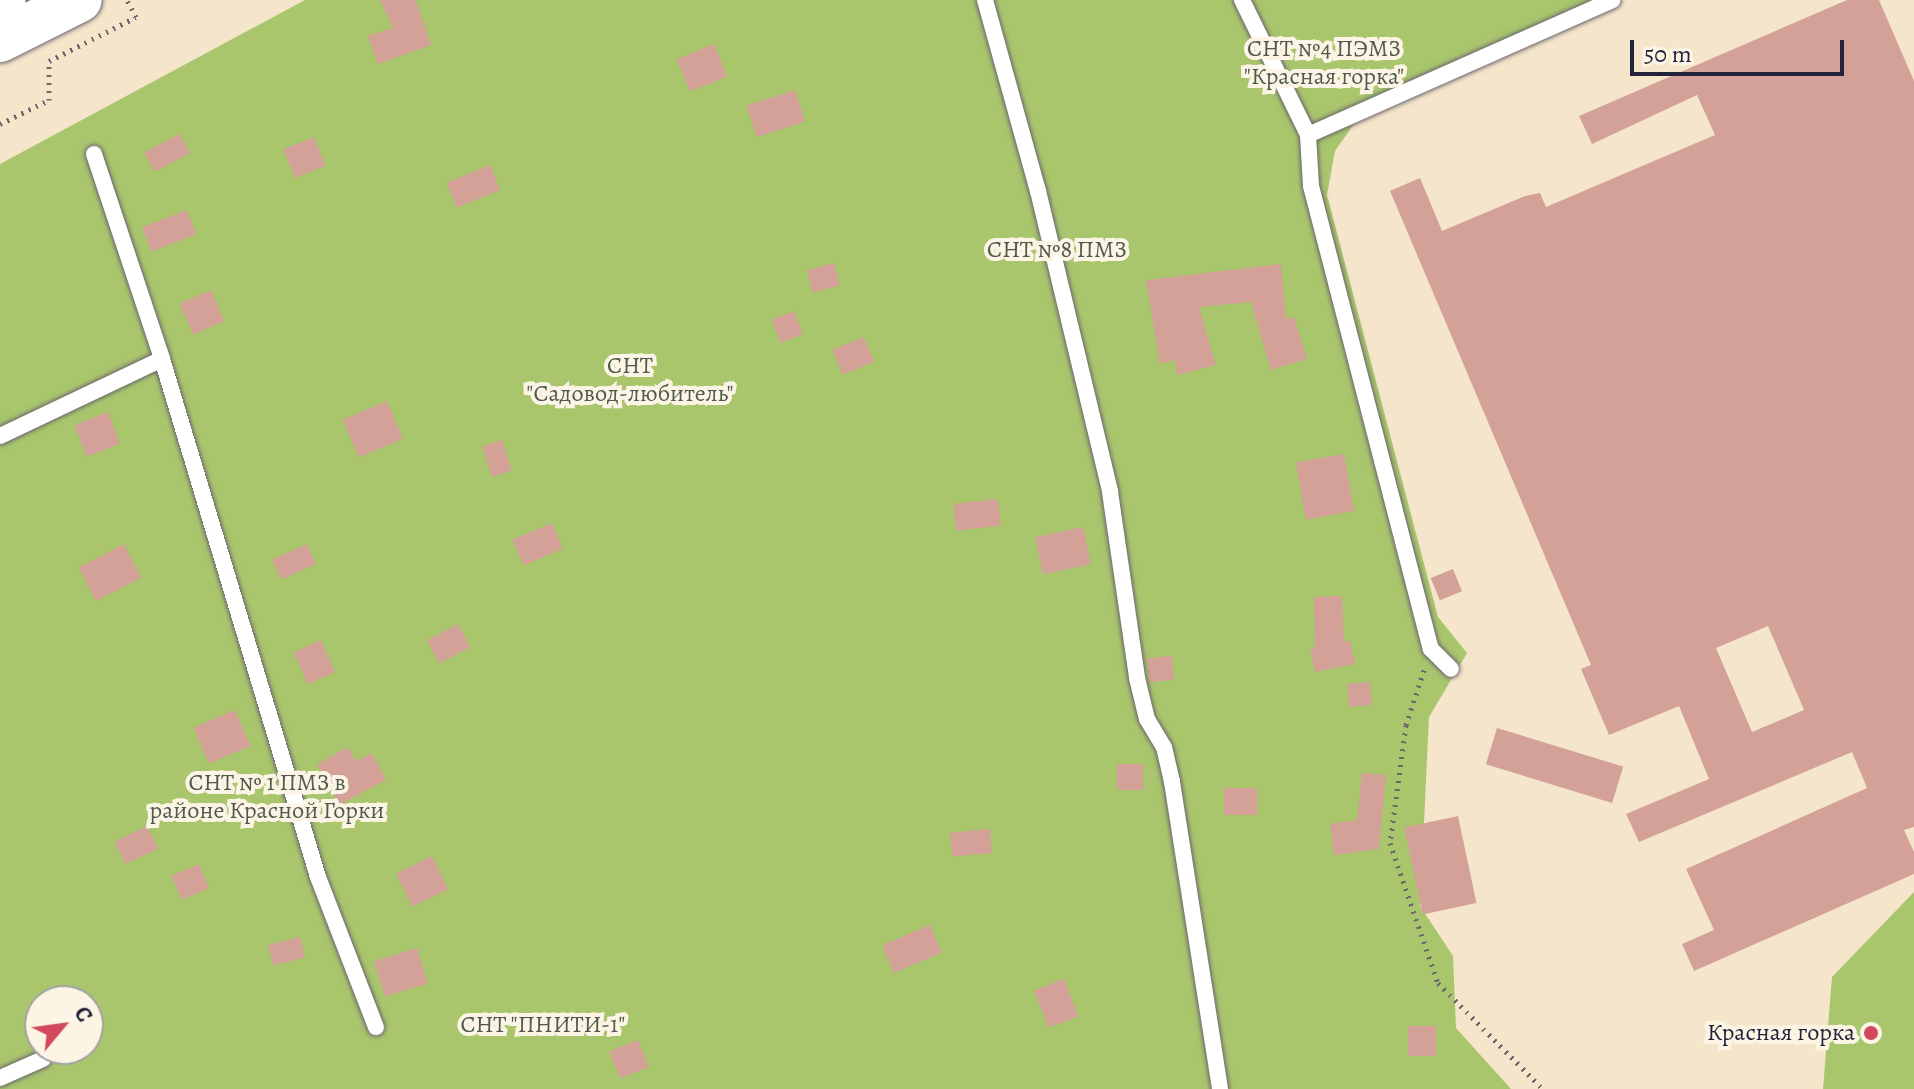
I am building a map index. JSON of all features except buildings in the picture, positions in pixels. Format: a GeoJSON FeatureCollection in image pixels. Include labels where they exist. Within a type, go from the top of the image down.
{"type":"FeatureCollection","features":[{"type":"Feature","properties":{"kind":"main road"},"geometry":{"type":"LineString","coordinates":[[0,40],[80,0]]}},
{"type":"Feature","properties":{"kind":"lane"},"geometry":{"type":"LineString","coordinates":[[985,0],[1038,191],[1110,492],[1137,678],[1147,719],[1164,747],[1172,782],[1220,1089]]}},
{"type":"Feature","properties":{"kind":"lane"},"geometry":{"type":"LineString","coordinates":[[1242,0],[1308,135],[1311,186],[1431,649],[1451,669]]}},
{"type":"Feature","properties":{"kind":"lane"},"geometry":{"type":"LineString","coordinates":[[1308,135],[1612,0]]}},
{"type":"Feature","properties":{"kind":"lane"},"geometry":{"type":"LineString","coordinates":[[94,154],[162,359],[318,877],[376,1027]]}},
{"type":"Feature","properties":{"kind":"lane"},"geometry":{"type":"LineString","coordinates":[[0,436],[162,359]]}},
{"type":"Feature","properties":{"kind":"lane"},"geometry":{"type":"LineString","coordinates":[[0,1078],[29,1065]]}},
{"type":"Feature","properties":{"kind":"path"},"geometry":{"type":"LineString","coordinates":[[0,124],[49,100],[49,61],[136,17],[127,0]]}},
{"type":"Feature","properties":{"kind":"path"},"geometry":{"type":"LineString","coordinates":[[1431,649],[1406,725],[1390,843],[1438,983],[1543,1089]]}},
{"type":"Feature","properties":{"kind":"green space"},"geometry":{"type":"Polygon","coordinates":[[[305,0],[1592,0],[1361,114],[1335,151],[1327,195],[1438,617],[1467,653],[1429,717],[1420,906],[1453,956],[1456,1028],[1511,1089],[0,1089],[0,164],[305,0]]]}},
{"type":"Feature","properties":{"kind":"green space","name":"Красная горка"},"geometry":{"type":"Polygon","coordinates":[[[1914,892],[1914,1089],[1823,1089],[1832,977],[1914,892]]]}},
{"type":"Feature","properties":{"kind":"place","name":"Красная горка"},"geometry":{"type":"Point","coordinates":[1871,1033]}},
{"type":"Feature","properties":{"kind":"park label","name":"СНТ №4 ПЭМЗ \"Красная горка\""},"geometry":{"type":"Point","coordinates":[1324,63]}},
{"type":"Feature","properties":{"kind":"park label","name":"СНТ №8 ПМЗ"},"geometry":{"type":"Point","coordinates":[1057,250]}},
{"type":"Feature","properties":{"kind":"park label","name":"СНТ \"Садовод-любитель\""},"geometry":{"type":"Point","coordinates":[630,380]}},
{"type":"Feature","properties":{"kind":"park label","name":"СНТ № 1 ПМЗ в районе Красной Горки"},"geometry":{"type":"Point","coordinates":[267,797]}},
{"type":"Feature","properties":{"kind":"park label","name":"СНТ \"ПНИТИ-1\""},"geometry":{"type":"Point","coordinates":[543,1025]}}]}
